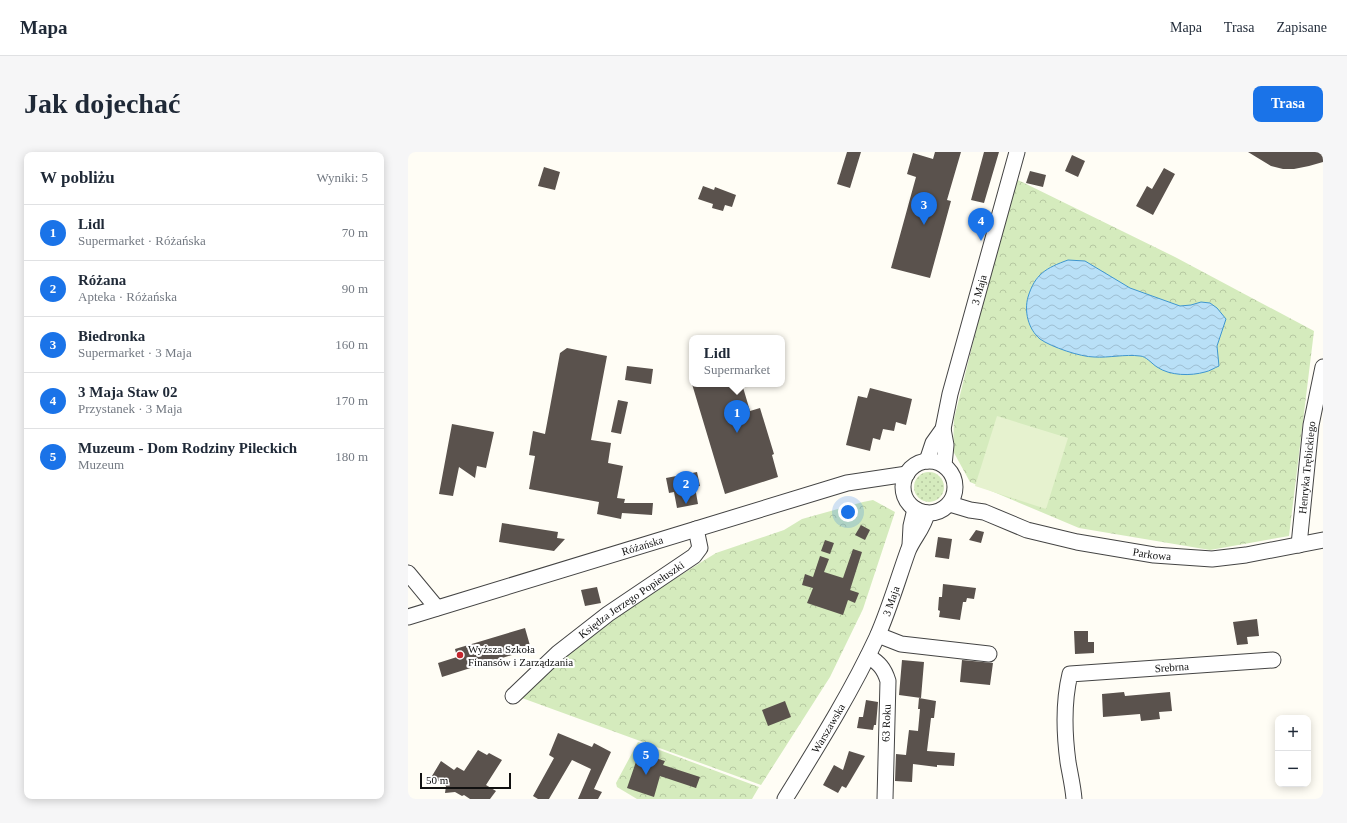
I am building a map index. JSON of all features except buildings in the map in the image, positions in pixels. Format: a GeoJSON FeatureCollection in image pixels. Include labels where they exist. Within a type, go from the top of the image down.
{"type":"FeatureCollection","features":[{"type":"Feature","properties":{"kind":"street","name":"3 Maja"},"geometry":{"type":"LineString","coordinates":[[944,465],[946,446],[943,429],[950,394],[1017,152]]}},
{"type":"Feature","properties":{"kind":"street","name":"Henryka Trębickiego"},"geometry":{"type":"LineString","coordinates":[[1299,545],[1311,425],[1323,367]]}},
{"type":"Feature","properties":{"kind":"street","name":"3 Maja"},"geometry":{"type":"LineString","coordinates":[[927,461],[933,443],[943,429]]}},
{"type":"Feature","properties":{"kind":"street"},"geometry":{"type":"LineString","coordinates":[[927,461],[944,465],[950,470],[954,477],[955,484],[953,497],[940,511],[921,511],[906,500],[905,480],[912,468],[919,463],[927,461]]}},
{"type":"Feature","properties":{"kind":"street","name":"Różańska"},"geometry":{"type":"LineString","coordinates":[[408,617],[847,483],[878,478],[905,480]]}},
{"type":"Feature","properties":{"kind":"street","name":"Parkowa"},"geometry":{"type":"LineString","coordinates":[[953,497],[970,510],[984,512],[1027,530],[1077,542],[1154,555],[1212,559],[1246,555],[1323,540]]}},
{"type":"Feature","properties":{"kind":"street","name":"3 Maja"},"geometry":{"type":"LineString","coordinates":[[868,656],[878,635],[910,544],[921,529],[921,511]]}},
{"type":"Feature","properties":{"kind":"street","name":"Księdza Jerzego Popiełuszki"},"geometry":{"type":"LineString","coordinates":[[513,696],[558,653],[608,614],[694,556],[700,548],[696,529]]}},
{"type":"Feature","properties":{"kind":"street"},"geometry":{"type":"LineString","coordinates":[[408,573],[437,608]]}},
{"type":"Feature","properties":{"kind":"street"},"geometry":{"type":"LineString","coordinates":[[878,635],[901,644],[989,654]]}},
{"type":"Feature","properties":{"kind":"street","name":"Warszawska"},"geometry":{"type":"LineString","coordinates":[[785,799],[821,740],[868,656]]}},
{"type":"Feature","properties":{"kind":"street","name":"63 Roku"},"geometry":{"type":"LineString","coordinates":[[868,656],[877,662],[885,671],[888,681],[885,799]]}},
{"type":"Feature","properties":{"kind":"street","name":"Srebrna"},"geometry":{"type":"LineString","coordinates":[[1074,799],[1068,760],[1064,707],[1066,689],[1070,674],[1273,660]]}},
{"type":"Feature","properties":{"kind":"green space"},"geometry":{"type":"Polygon","coordinates":[[[1014,178],[1175,257],[1314,331],[1289,536],[1210,550],[1079,528],[970,482],[953,451],[954,419],[1014,178]]]}},
{"type":"Feature","properties":{"kind":"green space"},"geometry":{"type":"Polygon","coordinates":[[[997,416],[1068,438],[1046,509],[975,486],[997,416]]]}},
{"type":"Feature","properties":{"kind":"green space"},"geometry":{"type":"Polygon","coordinates":[[[929,472],[940,476],[944,487],[940,498],[929,502],[918,498],[914,487],[918,476],[929,472]]]}},
{"type":"Feature","properties":{"kind":"green space"},"geometry":{"type":"Polygon","coordinates":[[[873,500],[895,512],[863,609],[830,677],[761,785],[522,698],[569,653],[623,611],[716,553],[784,530],[802,519],[873,500]]]}},
{"type":"Feature","properties":{"kind":"green space"},"geometry":{"type":"Polygon","coordinates":[[[638,742],[759,787],[752,799],[637,799],[617,787],[616,783],[638,742]]]}},
{"type":"Feature","properties":{"kind":"water"},"geometry":{"type":"Polygon","coordinates":[[[1068,260],[1085,261],[1130,288],[1180,306],[1201,302],[1210,303],[1217,308],[1226,319],[1217,346],[1219,366],[1209,371],[1199,373],[1187,375],[1174,374],[1162,370],[1142,356],[1129,355],[1088,357],[1058,348],[1040,339],[1032,330],[1028,320],[1026,308],[1028,297],[1034,283],[1042,273],[1053,266],[1068,260]]]}},
{"type":"Feature","properties":{"kind":"place","name":"Biedronka"},"geometry":{"type":"Point","coordinates":[924,225]}},
{"type":"Feature","properties":{"kind":"place","name":"3 Maja Staw 02"},"geometry":{"type":"Point","coordinates":[981,241]}},
{"type":"Feature","properties":{"kind":"place","name":"Lidl"},"geometry":{"type":"Point","coordinates":[737,433]}},
{"type":"Feature","properties":{"kind":"place","name":"Różana"},"geometry":{"type":"Point","coordinates":[686,504]}},
{"type":"Feature","properties":{"kind":"place","name":"Wyższa Szkoła Finansów i Zarządzania"},"geometry":{"type":"Point","coordinates":[460,655]}},
{"type":"Feature","properties":{"kind":"place","name":"Muzeum - Dom Rodziny Pileckich"},"geometry":{"type":"Point","coordinates":[646,775]}}]}
